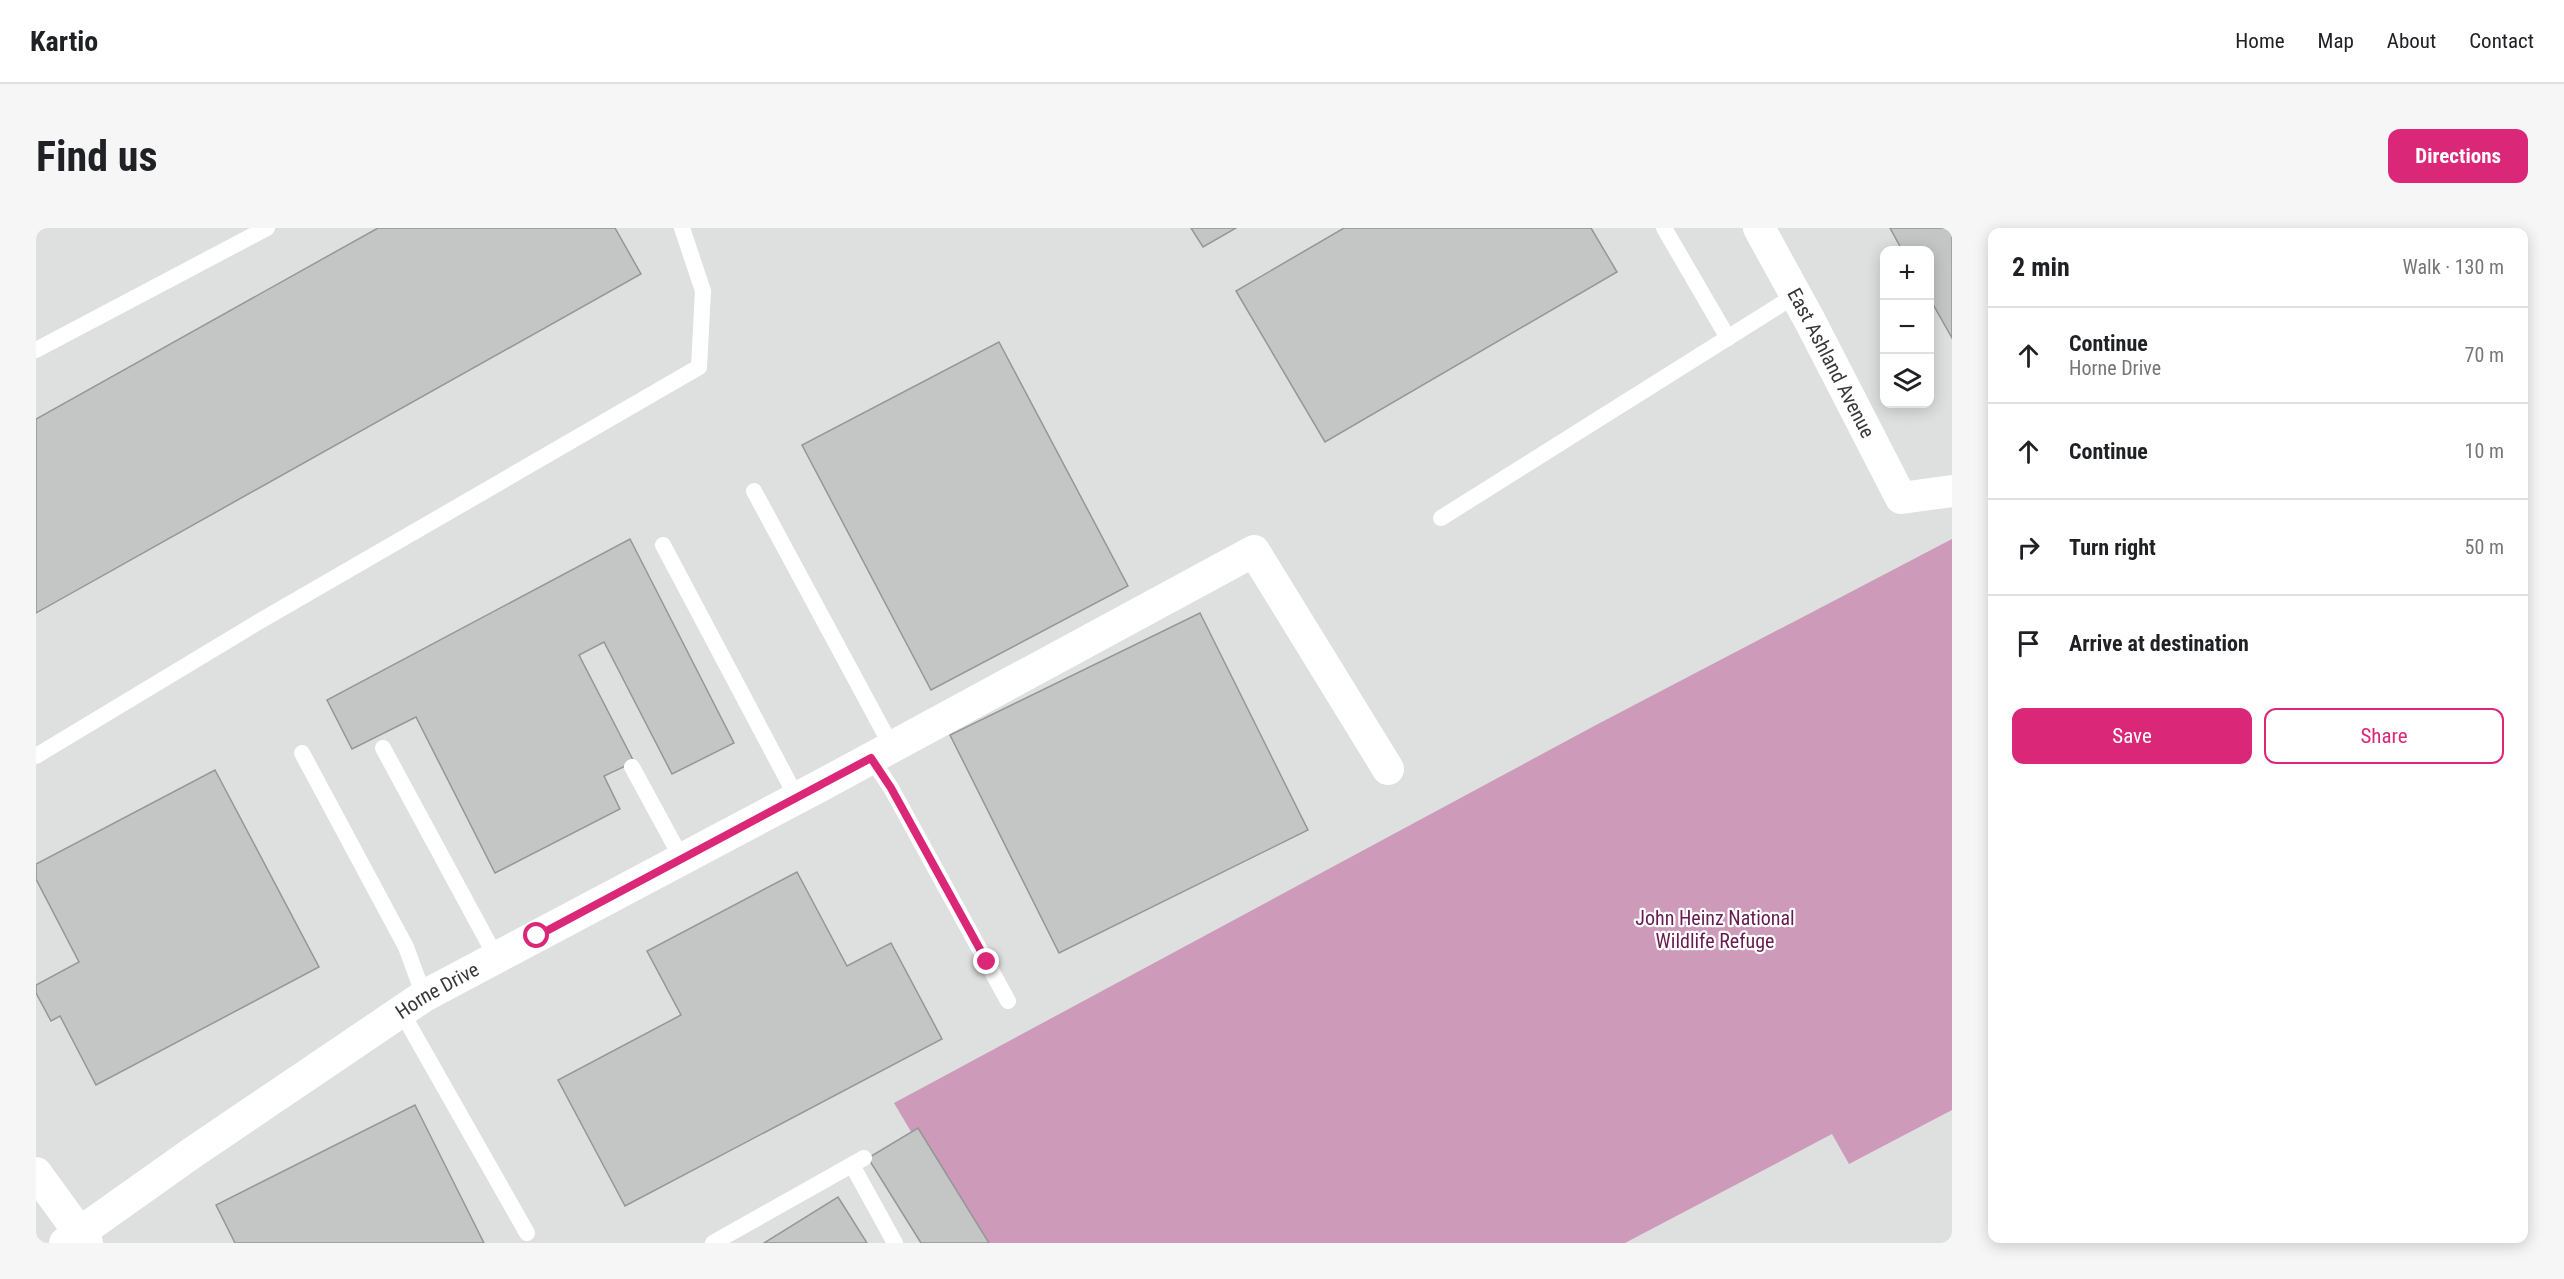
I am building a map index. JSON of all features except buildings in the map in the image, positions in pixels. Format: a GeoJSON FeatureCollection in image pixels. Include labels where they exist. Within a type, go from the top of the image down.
{"type":"FeatureCollection","features":[{"type":"Feature","properties":{"kind":"street","name":"East Ashland Avenue"},"geometry":{"type":"LineString","coordinates":[[1759,228],[1901,498],[1952,491]]}},
{"type":"Feature","properties":{"kind":"street","name":"Horne Drive"},"geometry":{"type":"LineString","coordinates":[[77,1240],[192,1153],[412,1003],[808,793],[1254,551],[1388,769]]}},
{"type":"Feature","properties":{"kind":"street"},"geometry":{"type":"LineString","coordinates":[[36,1173],[77,1240]]}},
{"type":"Feature","properties":{"kind":"lane"},"geometry":{"type":"LineString","coordinates":[[36,350],[267,228]]}},
{"type":"Feature","properties":{"kind":"lane"},"geometry":{"type":"LineString","coordinates":[[36,756],[266,618],[699,367],[703,291],[682,228]]}},
{"type":"Feature","properties":{"kind":"lane"},"geometry":{"type":"LineString","coordinates":[[1664,228],[1728,338]]}},
{"type":"Feature","properties":{"kind":"lane"},"geometry":{"type":"LineString","coordinates":[[1441,518],[1796,296]]}},
{"type":"Feature","properties":{"kind":"lane"},"geometry":{"type":"LineString","coordinates":[[754,492],[881,753],[891,788],[1008,1001]]}},
{"type":"Feature","properties":{"kind":"lane"},"geometry":{"type":"LineString","coordinates":[[663,545],[808,793]]}},
{"type":"Feature","properties":{"kind":"lane"},"geometry":{"type":"LineString","coordinates":[[383,748],[496,957]]}},
{"type":"Feature","properties":{"kind":"lane"},"geometry":{"type":"LineString","coordinates":[[302,753],[406,947],[412,1003],[527,1233]]}},
{"type":"Feature","properties":{"kind":"lane"},"geometry":{"type":"LineString","coordinates":[[632,767],[682,859]]}},
{"type":"Feature","properties":{"kind":"lane"},"geometry":{"type":"LineString","coordinates":[[713,1243],[858,1161],[895,1243]]}},
{"type":"Feature","properties":{"kind":"green space","name":"John Heinz National Wildlife Refuge"},"geometry":{"type":"Polygon","coordinates":[[[1952,539],[1952,1110],[1849,1164],[1832,1134],[1625,1243],[977,1243],[894,1103],[1596,725],[1952,539]]]}},
{"type":"Feature","properties":{"kind":"route"},"geometry":{"type":"LineString","coordinates":[[537,936],[871,758],[891,788],[987,962]]}}]}
